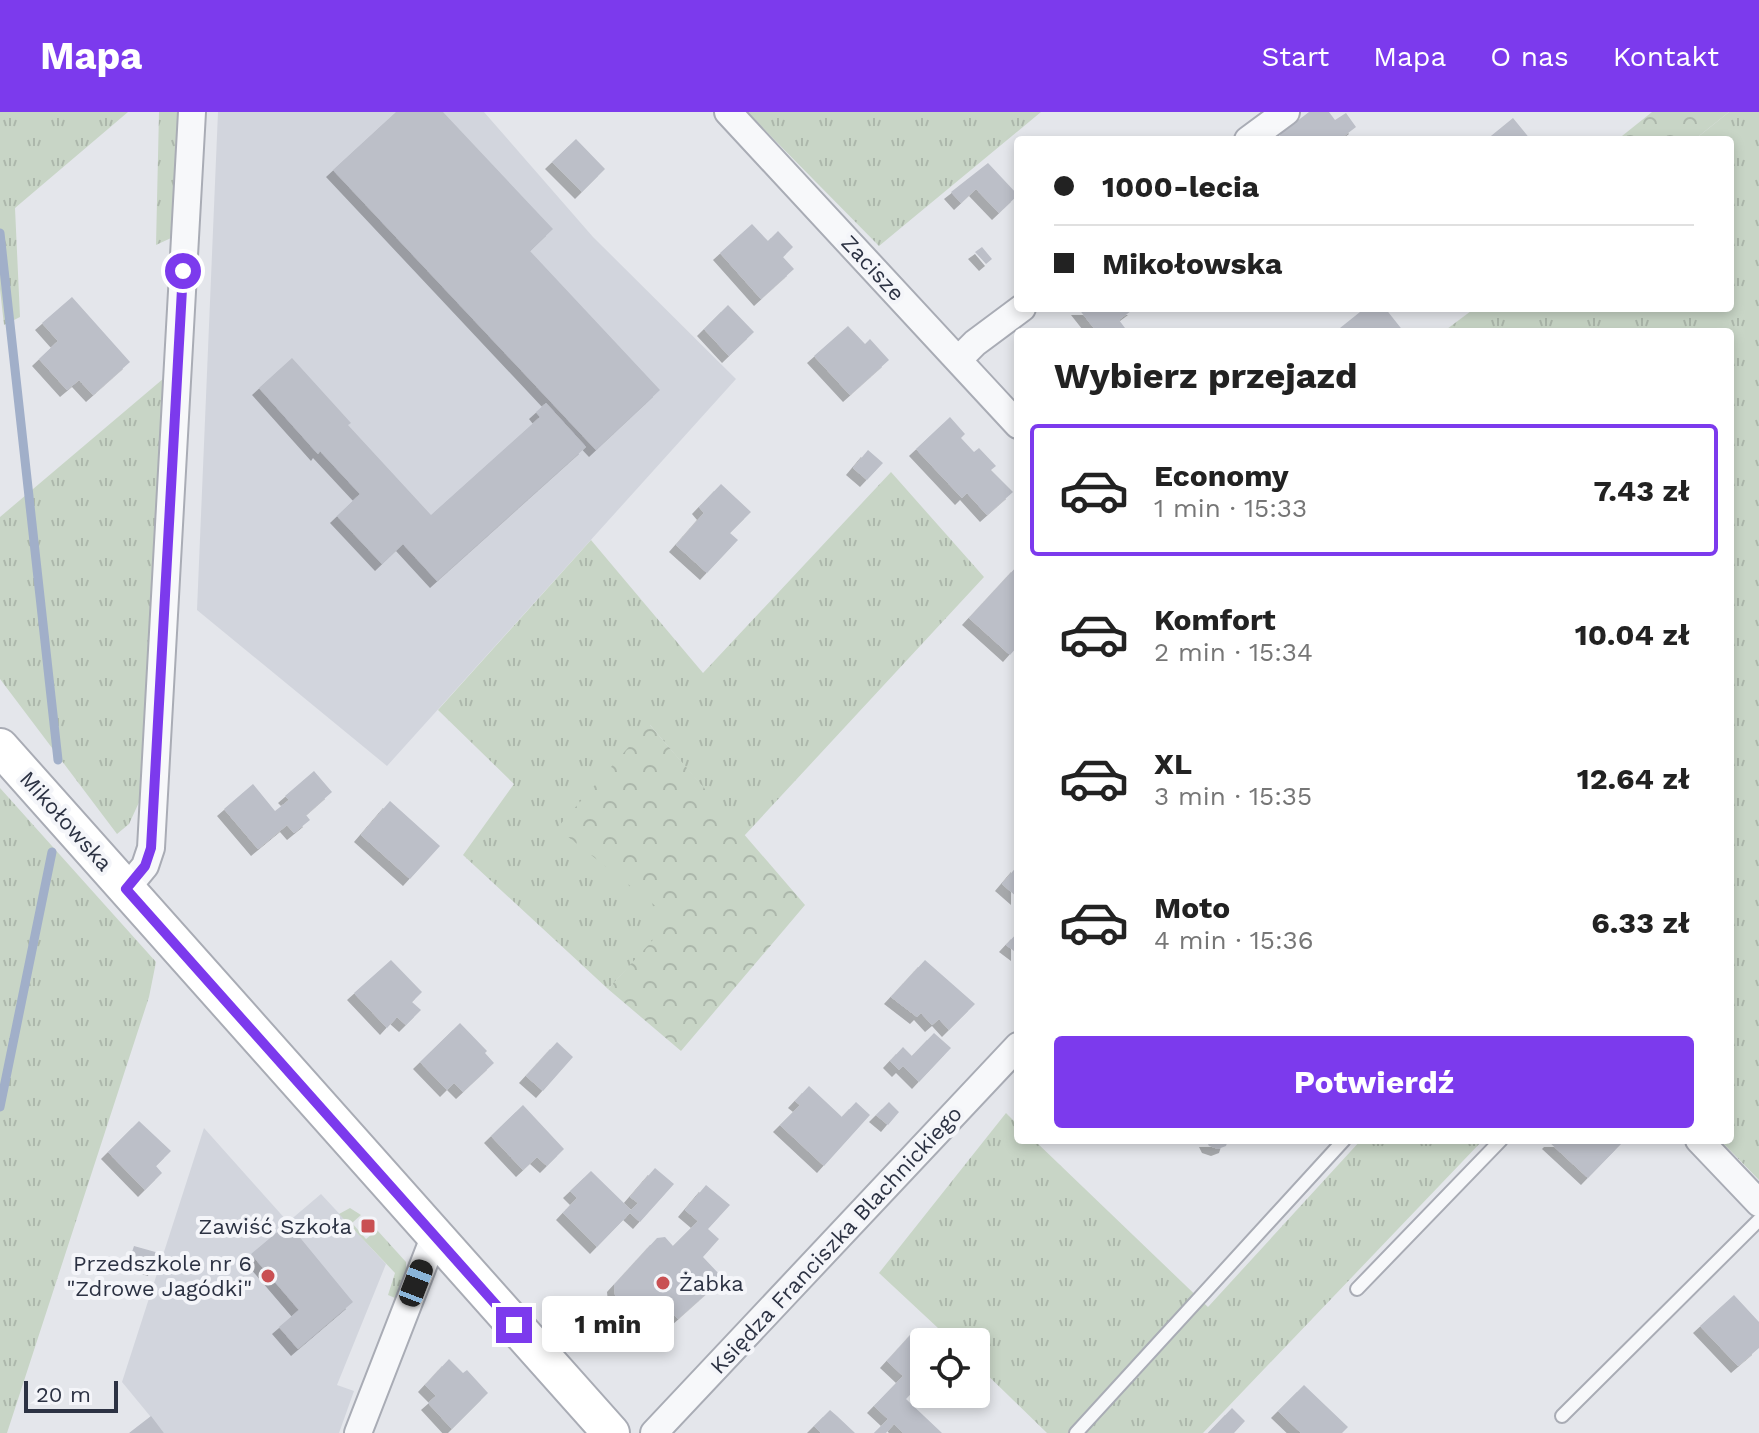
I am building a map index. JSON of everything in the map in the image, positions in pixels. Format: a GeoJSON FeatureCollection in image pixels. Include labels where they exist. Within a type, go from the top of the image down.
{"type":"FeatureCollection","features":[{"type":"Feature","properties":{"kind":"main road","name":"Mikołowska"},"geometry":{"type":"LineString","coordinates":[[0,747],[611,1433]]}},
{"type":"Feature","properties":{"kind":"street"},"geometry":{"type":"LineString","coordinates":[[126,889],[145,866],[151,848],[192,112]]}},
{"type":"Feature","properties":{"kind":"street","name":"Zacisze"},"geometry":{"type":"LineString","coordinates":[[728,112],[1014,421]]}},
{"type":"Feature","properties":{"kind":"street"},"geometry":{"type":"LineString","coordinates":[[1253,136],[1286,112]]}},
{"type":"Feature","properties":{"kind":"street"},"geometry":{"type":"LineString","coordinates":[[958,360],[1017,312]]}},
{"type":"Feature","properties":{"kind":"street","name":"Księdza Franciszka Blachnickiego"},"geometry":{"type":"LineString","coordinates":[[654,1433],[1014,1050]]}},
{"type":"Feature","properties":{"kind":"street"},"geometry":{"type":"LineString","coordinates":[[1703,1144],[1759,1203]]}},
{"type":"Feature","properties":{"kind":"street"},"geometry":{"type":"LineString","coordinates":[[358,1433],[435,1235]]}},
{"type":"Feature","properties":{"kind":"lane"},"geometry":{"type":"LineString","coordinates":[[1076,1433],[1340,1144]]}},
{"type":"Feature","properties":{"kind":"lane"},"geometry":{"type":"LineString","coordinates":[[1357,1289],[1497,1144]]}},
{"type":"Feature","properties":{"kind":"lane"},"geometry":{"type":"LineString","coordinates":[[1562,1416],[1759,1220]]}},
{"type":"Feature","properties":{"kind":"shaded area"},"geometry":{"type":"Polygon","coordinates":[[[218,112],[484,112],[593,237],[736,379],[387,766],[197,610],[218,112]]]}},
{"type":"Feature","properties":{"kind":"shaded area","name":"Przedszkole nr 6 \"Zdrowe Jagódki\""},"geometry":{"type":"Polygon","coordinates":[[[204,1128],[288,1222],[321,1194],[386,1264],[337,1385],[354,1391],[339,1433],[164,1433],[122,1382],[204,1128]]]}},
{"type":"Feature","properties":{"kind":"green space"},"geometry":{"type":"Polygon","coordinates":[[[0,112],[128,112],[15,208],[20,317],[4,325],[0,289],[0,112]]]}},
{"type":"Feature","properties":{"kind":"green space"},"geometry":{"type":"Polygon","coordinates":[[[159,112],[179,112],[171,238],[156,245],[159,112]]]}},
{"type":"Feature","properties":{"kind":"green space"},"geometry":{"type":"Polygon","coordinates":[[[747,112],[1041,112],[879,246],[747,112]]]}},
{"type":"Feature","properties":{"kind":"green space"},"geometry":{"type":"Polygon","coordinates":[[[1652,112],[1729,112],[1699,136],[1622,136],[1652,112]]]}},
{"type":"Feature","properties":{"kind":"green space"},"geometry":{"type":"Polygon","coordinates":[[[1729,112],[1759,112],[1759,1180],[1724,1144],[1734,1144],[1734,328],[1448,328],[1470,312],[1734,312],[1734,136],[1699,136],[1729,112]]]}},
{"type":"Feature","properties":{"kind":"green space"},"geometry":{"type":"Polygon","coordinates":[[[170,373],[141,798],[129,824],[117,834],[0,679],[0,517],[170,373]]]}},
{"type":"Feature","properties":{"kind":"green space"},"geometry":{"type":"Polygon","coordinates":[[[891,472],[984,577],[744,836],[650,725],[673,920],[608,989],[463,855],[514,784],[438,710],[591,540],[703,673],[891,472]]]}},
{"type":"Feature","properties":{"kind":"green space"},"geometry":{"type":"Polygon","coordinates":[[[649,724],[805,905],[681,1051],[608,989],[672,919],[557,828],[649,724]]]}},
{"type":"Feature","properties":{"kind":"green space"},"geometry":{"type":"Polygon","coordinates":[[[0,788],[156,962],[149,997],[7,1433],[0,1433],[0,788]]]}},
{"type":"Feature","properties":{"kind":"green space"},"geometry":{"type":"Polygon","coordinates":[[[1006,1113],[1014,1121],[1014,1144],[1038,1144],[1208,1307],[1357,1144],[1479,1144],[1203,1433],[1047,1433],[990,1378],[990,1328],[938,1328],[879,1273],[1006,1113]]]}},
{"type":"Feature","properties":{"kind":"green space"},"geometry":{"type":"Polygon","coordinates":[[[350,1208],[361,1215],[352,1223],[366,1239],[377,1230],[406,1262],[406,1272],[395,1298],[388,1295],[395,1273],[339,1214],[350,1208]]]}},
{"type":"Feature","properties":{"kind":"building"},"geometry":{"type":"Polygon","coordinates":[[[396,112],[443,112],[553,229],[530,251],[660,390],[596,450],[333,170],[396,112]]]}},
{"type":"Feature","properties":{"kind":"building"},"geometry":{"type":"Polygon","coordinates":[[[1309,112],[1329,112],[1335,120],[1346,113],[1356,127],[1344,136],[1280,134],[1309,112]]]}},
{"type":"Feature","properties":{"kind":"building"},"geometry":{"type":"Polygon","coordinates":[[[1513,118],[1528,136],[1491,136],[1513,118]]]}},
{"type":"Feature","properties":{"kind":"building"},"geometry":{"type":"Polygon","coordinates":[[[576,139],[605,169],[582,192],[552,162],[576,139]]]}},
{"type":"Feature","properties":{"kind":"building"},"geometry":{"type":"Polygon","coordinates":[[[988,163],[1014,191],[1014,199],[999,213],[976,189],[961,203],[951,192],[988,163]]]}},
{"type":"Feature","properties":{"kind":"building"},"geometry":{"type":"Polygon","coordinates":[[[752,224],[768,241],[778,231],[793,247],[783,257],[794,269],[761,299],[720,253],[752,224]]]}},
{"type":"Feature","properties":{"kind":"building"},"geometry":{"type":"Polygon","coordinates":[[[982,247],[992,259],[986,264],[975,252],[982,247]]]}},
{"type":"Feature","properties":{"kind":"building"},"geometry":{"type":"Polygon","coordinates":[[[72,297],[130,362],[93,395],[79,380],[67,390],[39,359],[58,341],[42,323],[72,297]]]}},
{"type":"Feature","properties":{"kind":"building"},"geometry":{"type":"Polygon","coordinates":[[[728,305],[754,332],[729,356],[704,329],[728,305]]]}},
{"type":"Feature","properties":{"kind":"building"},"geometry":{"type":"Polygon","coordinates":[[[1081,312],[1130,312],[1119,320],[1125,328],[1094,328],[1081,312]]]}},
{"type":"Feature","properties":{"kind":"building"},"geometry":{"type":"Polygon","coordinates":[[[1360,312],[1388,312],[1401,328],[1340,328],[1360,312]]]}},
{"type":"Feature","properties":{"kind":"building"},"geometry":{"type":"Polygon","coordinates":[[[848,326],[865,344],[870,339],[889,360],[850,395],[814,356],[848,326]]]}},
{"type":"Feature","properties":{"kind":"building"},"geometry":{"type":"Polygon","coordinates":[[[292,358],[351,423],[348,425],[431,515],[540,417],[536,412],[546,403],[586,447],[437,581],[403,544],[382,564],[337,516],[360,494],[320,451],[318,454],[259,388],[292,358]]]}},
{"type":"Feature","properties":{"kind":"building"},"geometry":{"type":"Polygon","coordinates":[[[950,417],[965,434],[961,438],[974,452],[979,448],[996,466],[991,470],[1013,492],[987,515],[967,493],[962,498],[916,449],[950,417]]]}},
{"type":"Feature","properties":{"kind":"building"},"geometry":{"type":"Polygon","coordinates":[[[868,450],[883,463],[867,480],[853,468],[868,450]]]}},
{"type":"Feature","properties":{"kind":"building"},"geometry":{"type":"Polygon","coordinates":[[[721,484],[751,512],[730,533],[738,540],[707,573],[676,545],[704,513],[699,507],[721,484]]]}},
{"type":"Feature","properties":{"kind":"building"},"geometry":{"type":"Polygon","coordinates":[[[1014,569],[1014,650],[1010,655],[969,618],[1014,569]]]}},
{"type":"Feature","properties":{"kind":"building"},"geometry":{"type":"Polygon","coordinates":[[[314,771],[332,792],[306,815],[310,820],[294,833],[287,825],[258,849],[224,809],[253,784],[275,811],[289,800],[285,796],[314,771]]]}},
{"type":"Feature","properties":{"kind":"building"},"geometry":{"type":"Polygon","coordinates":[[[390,801],[440,846],[410,879],[361,835],[390,801]]]}},
{"type":"Feature","properties":{"kind":"building"},"geometry":{"type":"Polygon","coordinates":[[[1014,870],[1014,894],[1002,884],[1014,870]]]}},
{"type":"Feature","properties":{"kind":"building"},"geometry":{"type":"Polygon","coordinates":[[[1014,936],[1014,951],[1006,945],[1014,936]]]}},
{"type":"Feature","properties":{"kind":"building"},"geometry":{"type":"Polygon","coordinates":[[[391,960],[422,992],[412,1002],[421,1010],[406,1025],[397,1017],[387,1028],[354,993],[391,960]]]}},
{"type":"Feature","properties":{"kind":"building"},"geometry":{"type":"Polygon","coordinates":[[[925,960],[975,1004],[949,1030],[939,1019],[932,1025],[921,1013],[917,1017],[891,997],[925,960]]]}},
{"type":"Feature","properties":{"kind":"building"},"geometry":{"type":"Polygon","coordinates":[[[460,1023],[487,1051],[485,1053],[494,1063],[463,1092],[454,1083],[447,1090],[420,1062],[460,1023]]]}},
{"type":"Feature","properties":{"kind":"building"},"geometry":{"type":"Polygon","coordinates":[[[934,1033],[951,1048],[919,1082],[903,1066],[899,1070],[890,1061],[903,1047],[912,1056],[934,1033]]]}},
{"type":"Feature","properties":{"kind":"building"},"geometry":{"type":"Polygon","coordinates":[[[557,1042],[573,1057],[543,1091],[526,1076],[557,1042]]]}},
{"type":"Feature","properties":{"kind":"building"},"geometry":{"type":"Polygon","coordinates":[[[809,1086],[842,1117],[856,1102],[870,1115],[824,1166],[780,1125],[800,1105],[795,1101],[809,1086]]]}},
{"type":"Feature","properties":{"kind":"building"},"geometry":{"type":"Polygon","coordinates":[[[889,1102],[899,1112],[888,1125],[876,1115],[889,1102]]]}},
{"type":"Feature","properties":{"kind":"building"},"geometry":{"type":"Polygon","coordinates":[[[523,1105],[564,1149],[547,1166],[537,1157],[523,1170],[491,1136],[523,1105]]]}},
{"type":"Feature","properties":{"kind":"building"},"geometry":{"type":"Polygon","coordinates":[[[139,1121],[171,1151],[156,1166],[162,1173],[145,1190],[108,1152],[139,1121]]]}},
{"type":"Feature","properties":{"kind":"building"},"geometry":{"type":"Polygon","coordinates":[[[1208,1144],[1227,1144],[1218,1149],[1208,1144]]]}},
{"type":"Feature","properties":{"kind":"building"},"geometry":{"type":"Polygon","coordinates":[[[1551,1144],[1621,1144],[1588,1178],[1551,1144]]]}},
{"type":"Feature","properties":{"kind":"building"},"geometry":{"type":"Polygon","coordinates":[[[655,1168],[674,1184],[640,1222],[630,1213],[597,1247],[563,1213],[577,1198],[570,1191],[591,1171],[631,1210],[638,1203],[630,1197],[655,1168]]]}},
{"type":"Feature","properties":{"kind":"building"},"geometry":{"type":"Polygon","coordinates":[[[706,1185],[730,1205],[708,1229],[719,1239],[703,1257],[720,1275],[714,1280],[717,1284],[678,1319],[667,1308],[652,1316],[643,1309],[631,1312],[615,1295],[614,1285],[657,1238],[665,1237],[673,1246],[698,1221],[685,1210],[706,1185]]]}},
{"type":"Feature","properties":{"kind":"building"},"geometry":{"type":"Polygon","coordinates":[[[288,1223],[353,1302],[298,1349],[279,1327],[299,1310],[251,1254],[288,1223]]]}},
{"type":"Feature","properties":{"kind":"building"},"geometry":{"type":"Polygon","coordinates":[[[134,1246],[159,1253],[155,1269],[129,1261],[134,1246]]]}},
{"type":"Feature","properties":{"kind":"building"},"geometry":{"type":"Polygon","coordinates":[[[1734,1295],[1759,1322],[1759,1348],[1738,1366],[1700,1326],[1734,1295]]]}},
{"type":"Feature","properties":{"kind":"building"},"geometry":{"type":"Polygon","coordinates":[[[910,1336],[910,1395],[906,1399],[910,1408],[916,1408],[942,1433],[903,1433],[894,1424],[886,1433],[874,1433],[888,1419],[874,1406],[903,1376],[887,1361],[910,1336]]]}},
{"type":"Feature","properties":{"kind":"building"},"geometry":{"type":"Polygon","coordinates":[[[449,1359],[463,1373],[467,1370],[488,1393],[452,1429],[428,1403],[436,1396],[425,1385],[449,1359]]]}},
{"type":"Feature","properties":{"kind":"building"},"geometry":{"type":"Polygon","coordinates":[[[1304,1385],[1348,1427],[1342,1433],[1301,1433],[1278,1411],[1304,1385]]]}},
{"type":"Feature","properties":{"kind":"building"},"geometry":{"type":"Polygon","coordinates":[[[1232,1408],[1245,1421],[1234,1433],[1208,1433],[1232,1408]]]}},
{"type":"Feature","properties":{"kind":"building"},"geometry":{"type":"Polygon","coordinates":[[[830,1410],[855,1433],[821,1433],[814,1426],[830,1410]]]}},
{"type":"Feature","properties":{"kind":"building"},"geometry":{"type":"Polygon","coordinates":[[[151,1416],[164,1433],[129,1433],[151,1416]]]}},
{"type":"Feature","properties":{"kind":"waterway"},"geometry":{"type":"LineString","coordinates":[[0,233],[58,760]]}},
{"type":"Feature","properties":{"kind":"waterway"},"geometry":{"type":"LineString","coordinates":[[0,1107],[52,852]]}},
{"type":"Feature","properties":{"kind":"place","name":"Zawiść Szkoła"},"geometry":{"type":"Point","coordinates":[368,1226]}},
{"type":"Feature","properties":{"kind":"place","name":"Przedszkole nr 6 \"Zdrowe Jagódki\""},"geometry":{"type":"Point","coordinates":[268,1276]}},
{"type":"Feature","properties":{"kind":"place","name":"Żabka"},"geometry":{"type":"Point","coordinates":[663,1283]}},
{"type":"Feature","properties":{"kind":"route"},"geometry":{"type":"LineString","coordinates":[[183,271],[151,848],[140,875],[126,889],[514,1325]]}}]}
